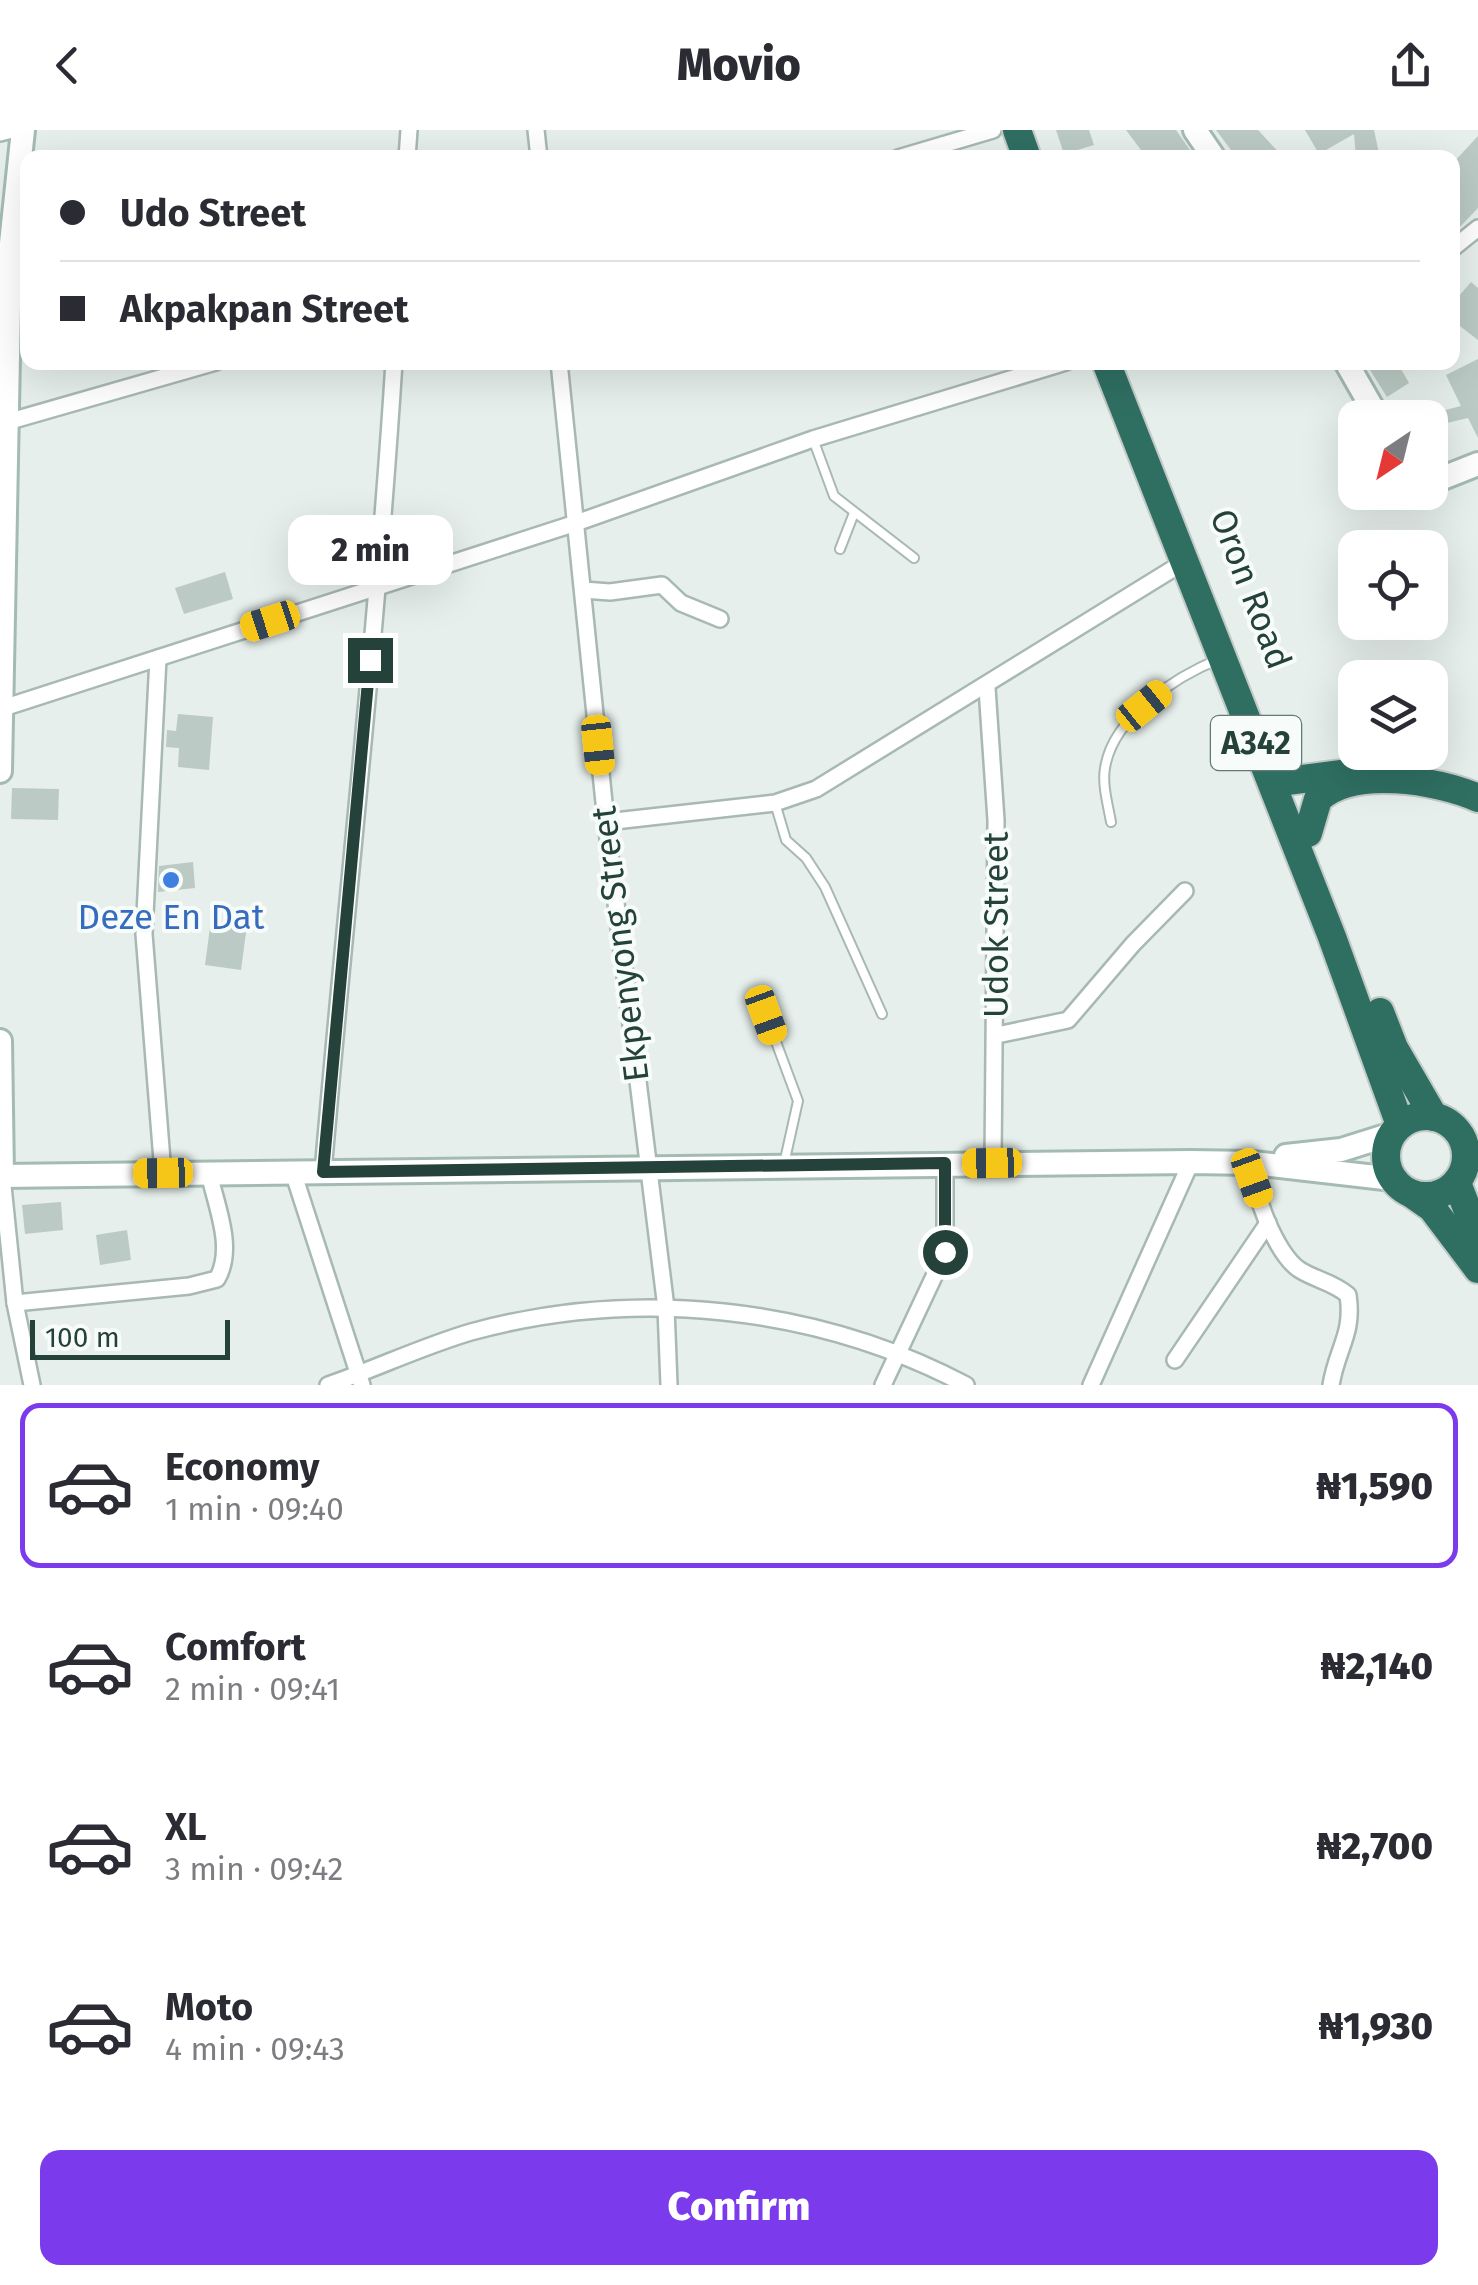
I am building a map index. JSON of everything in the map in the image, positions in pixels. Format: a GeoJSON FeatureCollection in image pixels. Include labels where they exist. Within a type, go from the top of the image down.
{"type":"FeatureCollection","features":[{"type":"Feature","properties":{"kind":"highway","name":"A342"},"geometry":{"type":"LineString","coordinates":[[1109,370],[1223,658],[1396,1129],[1386,1157],[1403,1187]]}},
{"type":"Feature","properties":{"kind":"highway","name":"Oron Road"},"geometry":{"type":"LineString","coordinates":[[1125,370],[1394,1048],[1434,1116]]}},
{"type":"Feature","properties":{"kind":"highway"},"geometry":{"type":"LineString","coordinates":[[1287,781],[1310,775],[1414,770],[1478,787]]}},
{"type":"Feature","properties":{"kind":"highway"},"geometry":{"type":"LineString","coordinates":[[1308,833],[1318,798],[1338,786],[1408,780],[1478,798]]}},
{"type":"Feature","properties":{"kind":"highway","name":"A342"},"geometry":{"type":"LineString","coordinates":[[1434,1116],[1455,1128],[1466,1149],[1466,1162],[1456,1183],[1478,1236]]}},
{"type":"Feature","properties":{"kind":"highway"},"geometry":{"type":"LineString","coordinates":[[1396,1129],[1434,1116]]}},
{"type":"Feature","properties":{"kind":"highway"},"geometry":{"type":"LineString","coordinates":[[1403,1187],[1436,1195],[1456,1183]]}},
{"type":"Feature","properties":{"kind":"highway"},"geometry":{"type":"LineString","coordinates":[[1403,1187],[1432,1208],[1478,1269]]}},
{"type":"Feature","properties":{"kind":"main road"},"geometry":{"type":"LineString","coordinates":[[0,770],[2,423],[10,253],[20,158]]}},
{"type":"Feature","properties":{"kind":"main road"},"geometry":{"type":"LineString","coordinates":[[1351,370],[1368,400]]}},
{"type":"Feature","properties":{"kind":"main road"},"geometry":{"type":"LineString","coordinates":[[1448,476],[1478,464]]}},
{"type":"Feature","properties":{"kind":"main road"},"geometry":{"type":"LineString","coordinates":[[0,1041],[1,1176],[784,1164],[1253,1162],[1340,1150],[1396,1129]]}},
{"type":"Feature","properties":{"kind":"main road"},"geometry":{"type":"LineString","coordinates":[[1253,1162],[1403,1187]]}},
{"type":"Feature","properties":{"kind":"street"},"geometry":{"type":"LineString","coordinates":[[0,132],[12,130]]}},
{"type":"Feature","properties":{"kind":"street"},"geometry":{"type":"LineString","coordinates":[[932,150],[993,130]]}},
{"type":"Feature","properties":{"kind":"street"},"geometry":{"type":"LineString","coordinates":[[2,423],[188,370]]}},
{"type":"Feature","properties":{"kind":"street"},"geometry":{"type":"LineString","coordinates":[[323,1172],[380,584],[393,370]]}},
{"type":"Feature","properties":{"kind":"street","name":"Ekpenyong Street"},"geometry":{"type":"LineString","coordinates":[[560,370],[606,822],[666,1308],[668,1385]]}},
{"type":"Feature","properties":{"kind":"street"},"geometry":{"type":"LineString","coordinates":[[2,708],[576,523],[813,439],[1040,370]]}},
{"type":"Feature","properties":{"kind":"street"},"geometry":{"type":"LineString","coordinates":[[606,822],[775,802],[816,790],[988,688],[1063,634],[1184,562]]}},
{"type":"Feature","properties":{"kind":"street"},"geometry":{"type":"LineString","coordinates":[[583,590],[610,592],[662,585],[694,611],[720,619]]}},
{"type":"Feature","properties":{"kind":"street"},"geometry":{"type":"LineString","coordinates":[[158,658],[144,934],[163,1173]]}},
{"type":"Feature","properties":{"kind":"street","name":"Udok Street"},"geometry":{"type":"LineString","coordinates":[[988,688],[996,820],[997,1036],[992,1163]]}},
{"type":"Feature","properties":{"kind":"street"},"geometry":{"type":"LineString","coordinates":[[997,1036],[1068,1020],[1133,944],[1186,892]]}},
{"type":"Feature","properties":{"kind":"street"},"geometry":{"type":"LineString","coordinates":[[1092,1385],[1191,1162]]}},
{"type":"Feature","properties":{"kind":"street"},"geometry":{"type":"LineString","coordinates":[[1253,1162],[1252,1178],[1268,1223],[1300,1270],[1334,1283],[1348,1295],[1352,1322],[1336,1357],[1331,1385]]}},
{"type":"Feature","properties":{"kind":"street"},"geometry":{"type":"LineString","coordinates":[[883,1385],[945,1252],[945,1163]]}},
{"type":"Feature","properties":{"kind":"street"},"geometry":{"type":"LineString","coordinates":[[294,1172],[360,1380]]}},
{"type":"Feature","properties":{"kind":"street"},"geometry":{"type":"LineString","coordinates":[[16,1302],[189,1286],[217,1278],[225,1266],[226,1246],[209,1173]]}},
{"type":"Feature","properties":{"kind":"street"},"geometry":{"type":"LineString","coordinates":[[1,1176],[16,1302],[32,1385]]}},
{"type":"Feature","properties":{"kind":"street"},"geometry":{"type":"LineString","coordinates":[[1175,1360],[1268,1223]]}},
{"type":"Feature","properties":{"kind":"street"},"geometry":{"type":"LineString","coordinates":[[328,1385],[360,1380],[468,1333],[638,1306],[701,1307],[897,1353],[966,1385]]}},
{"type":"Feature","properties":{"kind":"lane"},"geometry":{"type":"LineString","coordinates":[[813,439],[834,496],[914,558]]}},
{"type":"Feature","properties":{"kind":"lane"},"geometry":{"type":"LineString","coordinates":[[840,549],[854,513]]}},
{"type":"Feature","properties":{"kind":"lane"},"geometry":{"type":"LineString","coordinates":[[1110,822],[1104,772],[1110,748],[1144,706],[1172,683],[1186,672],[1223,658]]}},
{"type":"Feature","properties":{"kind":"lane"},"geometry":{"type":"LineString","coordinates":[[775,802],[786,840],[806,858],[825,887],[882,1014]]}},
{"type":"Feature","properties":{"kind":"lane"},"geometry":{"type":"LineString","coordinates":[[766,1015],[798,1101],[784,1164]]}},
{"type":"Feature","properties":{"kind":"building"},"geometry":{"type":"Polygon","coordinates":[[[1056,130],[1089,130],[1094,145],[1063,150],[1056,130]]]}},
{"type":"Feature","properties":{"kind":"building"},"geometry":{"type":"Polygon","coordinates":[[[1126,130],[1176,130],[1190,150],[1141,150],[1126,130]]]}},
{"type":"Feature","properties":{"kind":"building"},"geometry":{"type":"Polygon","coordinates":[[[1216,130],[1258,130],[1277,150],[1231,150],[1216,130]]]}},
{"type":"Feature","properties":{"kind":"building"},"geometry":{"type":"Polygon","coordinates":[[[1305,130],[1374,130],[1378,150],[1355,150],[1354,134],[1326,150],[1317,150],[1305,130]]]}},
{"type":"Feature","properties":{"kind":"building"},"geometry":{"type":"Polygon","coordinates":[[[1478,136],[1478,208],[1460,227],[1460,155],[1478,136]]]}},
{"type":"Feature","properties":{"kind":"building"},"geometry":{"type":"Polygon","coordinates":[[[1471,282],[1478,288],[1478,340],[1460,326],[1460,295],[1471,282]]]}},
{"type":"Feature","properties":{"kind":"building"},"geometry":{"type":"Polygon","coordinates":[[[1478,359],[1478,438],[1468,418],[1448,423],[1448,409],[1461,406],[1446,375],[1478,359]]]}},
{"type":"Feature","properties":{"kind":"building"},"geometry":{"type":"Polygon","coordinates":[[[1370,370],[1402,370],[1409,383],[1387,397],[1370,370]]]}},
{"type":"Feature","properties":{"kind":"building"},"geometry":{"type":"Polygon","coordinates":[[[225,572],[233,599],[184,614],[175,588],[225,572]]]}},
{"type":"Feature","properties":{"kind":"building"},"geometry":{"type":"Polygon","coordinates":[[[178,714],[213,717],[209,770],[178,767],[179,748],[166,747],[167,730],[176,731],[178,714]]]}},
{"type":"Feature","properties":{"kind":"building"},"geometry":{"type":"Polygon","coordinates":[[[12,788],[59,789],[58,820],[11,819],[12,788]]]}},
{"type":"Feature","properties":{"kind":"building"},"geometry":{"type":"Polygon","coordinates":[[[193,862],[195,888],[158,892],[159,866],[193,862]]]}},
{"type":"Feature","properties":{"kind":"building"},"geometry":{"type":"Polygon","coordinates":[[[211,920],[247,925],[241,970],[205,965],[211,920]]]}},
{"type":"Feature","properties":{"kind":"building"},"geometry":{"type":"Polygon","coordinates":[[[61,1202],[63,1230],[25,1234],[22,1205],[61,1202]]]}},
{"type":"Feature","properties":{"kind":"building"},"geometry":{"type":"Polygon","coordinates":[[[127,1230],[131,1260],[100,1265],[96,1235],[127,1230]]]}},
{"type":"Feature","properties":{"kind":"place","name":"Deze En Dat"},"geometry":{"type":"Point","coordinates":[171,880]}},
{"type":"Feature","properties":{"kind":"route"},"geometry":{"type":"LineString","coordinates":[[370,660],[323,1172],[945,1163],[945,1252]]}}]}
